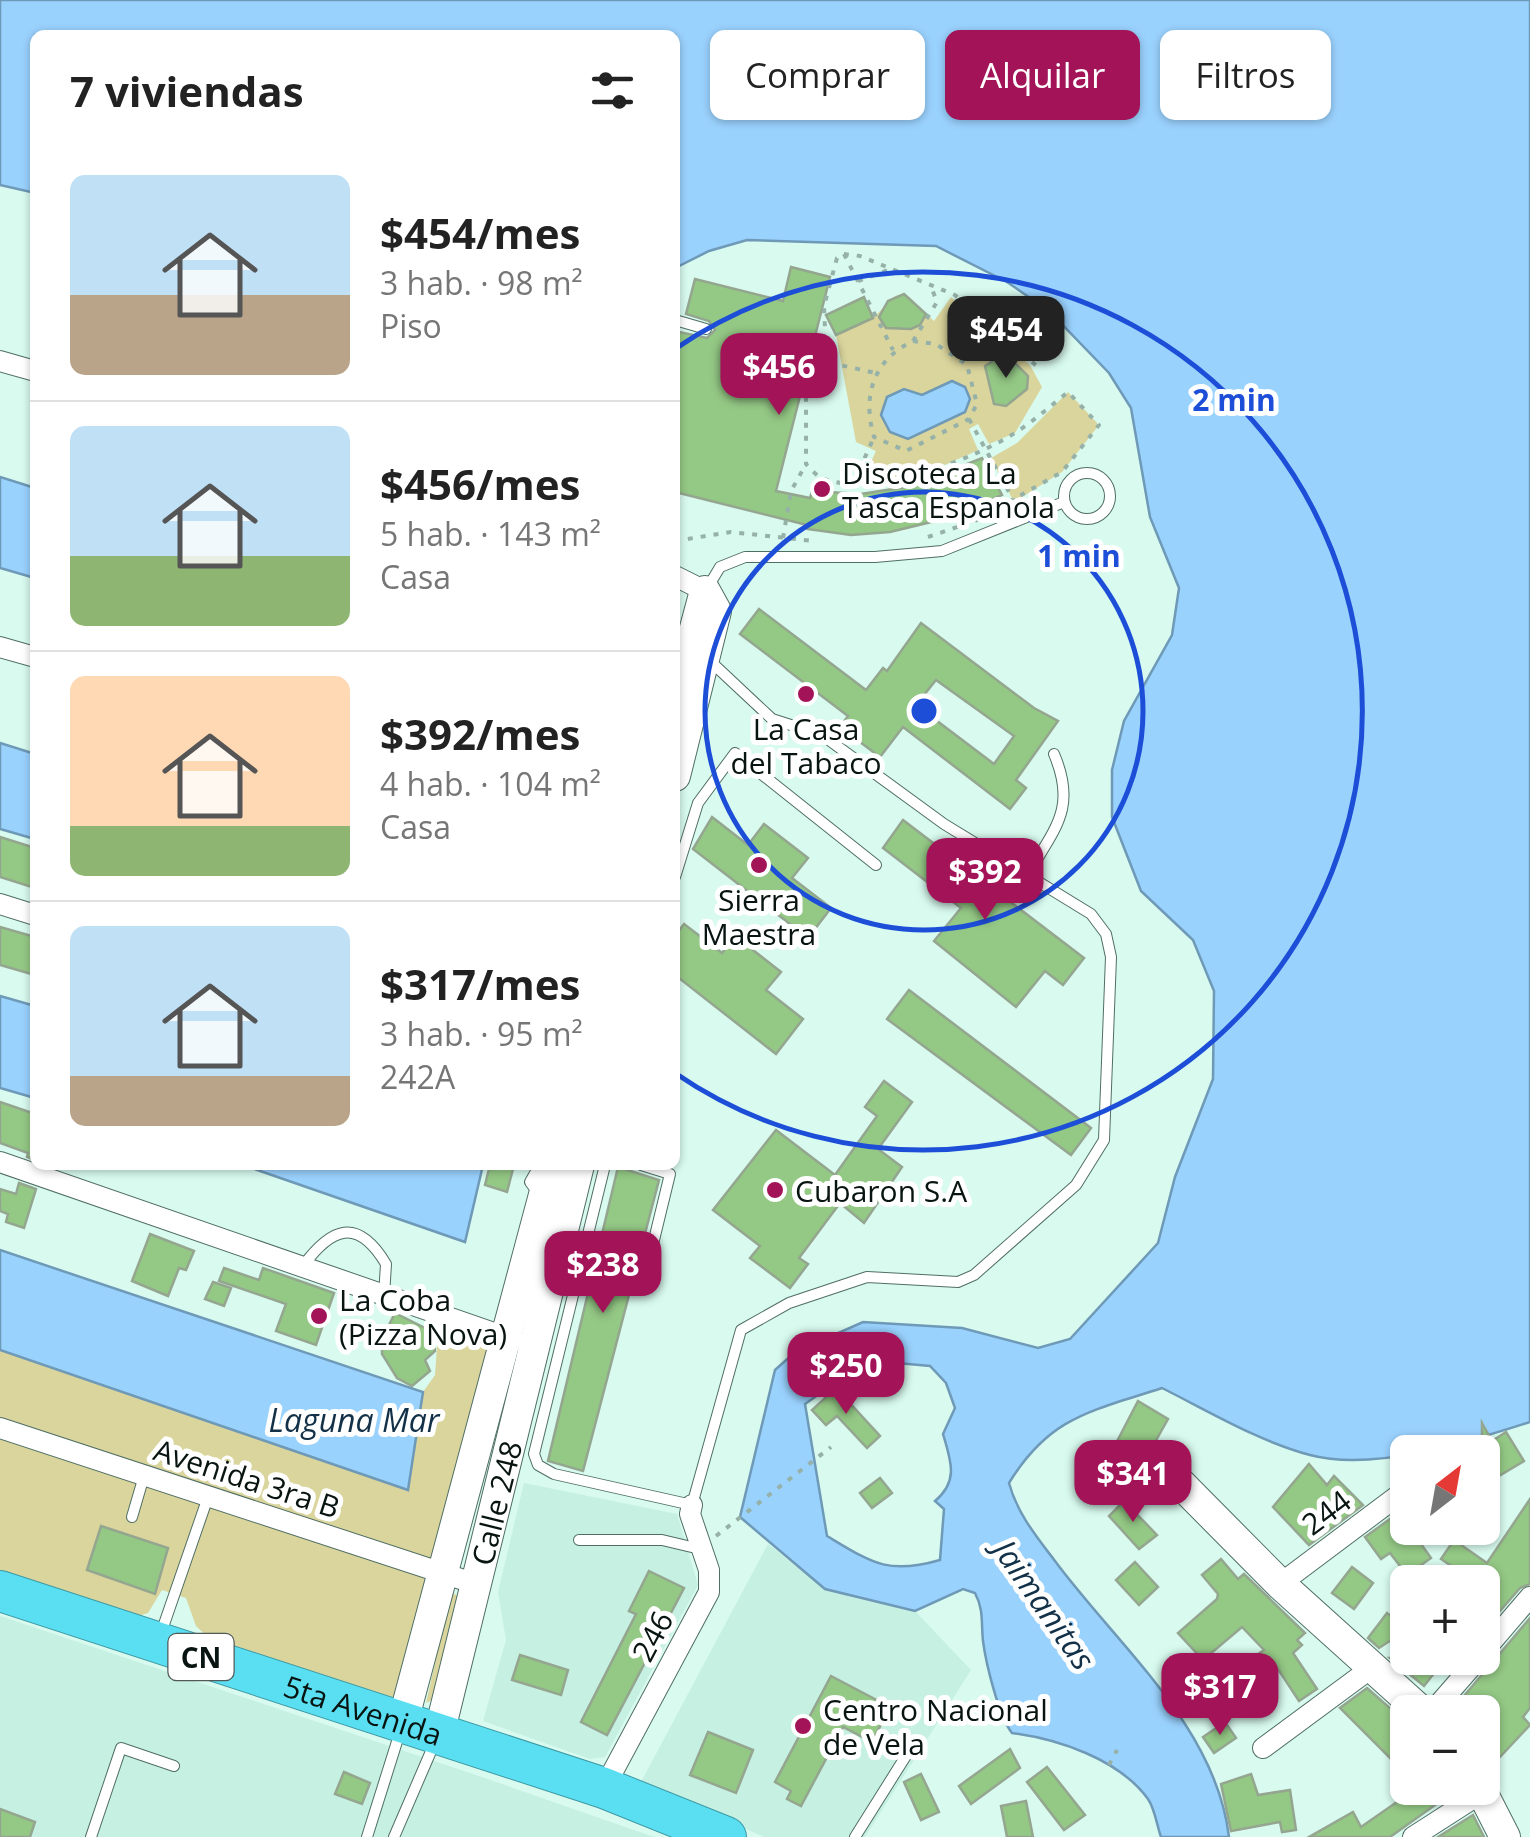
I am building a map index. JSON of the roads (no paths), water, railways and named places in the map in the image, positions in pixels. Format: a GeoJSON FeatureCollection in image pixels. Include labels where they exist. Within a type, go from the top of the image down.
{"type":"FeatureCollection","features":[{"type":"Feature","properties":{"kind":"highway","name":"5ta Avenida"},"geometry":{"type":"LineString","coordinates":[[0,1591],[604,1788],[726,1837]]}},
{"type":"Feature","properties":{"kind":"street"},"geometry":{"type":"LineString","coordinates":[[0,361],[30,370]]}},
{"type":"Feature","properties":{"kind":"street"},"geometry":{"type":"LineString","coordinates":[[680,578],[705,591],[716,611],[680,755]]}},
{"type":"Feature","properties":{"kind":"street"},"geometry":{"type":"LineString","coordinates":[[680,685],[705,591]]}},
{"type":"Feature","properties":{"kind":"street"},"geometry":{"type":"LineString","coordinates":[[0,647],[30,656]]}},
{"type":"Feature","properties":{"kind":"street"},"geometry":{"type":"LineString","coordinates":[[0,904],[30,913]]}},
{"type":"Feature","properties":{"kind":"street"},"geometry":{"type":"LineString","coordinates":[[0,1162],[520,1342]]}},
{"type":"Feature","properties":{"kind":"street","name":"Calle 248"},"geometry":{"type":"LineString","coordinates":[[421,1728],[476,1584],[520,1342],[556,1173]]}},
{"type":"Feature","properties":{"kind":"street","name":"Calle 248"},"geometry":{"type":"LineString","coordinates":[[421,1728],[443,1574],[520,1342],[556,1173]]}},
{"type":"Feature","properties":{"kind":"street","name":"Avenida 3ra B"},"geometry":{"type":"LineString","coordinates":[[0,1428],[476,1584]]}},
{"type":"Feature","properties":{"kind":"street"},"geometry":{"type":"LineString","coordinates":[[1176,1479],[1280,1584],[1404,1695]]}},
{"type":"Feature","properties":{"kind":"street","name":"244"},"geometry":{"type":"LineString","coordinates":[[1280,1584],[1390,1502]]}},
{"type":"Feature","properties":{"kind":"street","name":"246"},"geometry":{"type":"LineString","coordinates":[[604,1788],[709,1592],[709,1570],[690,1514],[692,1505]]}},
{"type":"Feature","properties":{"kind":"street"},"geometry":{"type":"LineString","coordinates":[[1500,1632],[1530,1597]]}},
{"type":"Feature","properties":{"kind":"street"},"geometry":{"type":"LineString","coordinates":[[1263,1748],[1374,1666]]}},
{"type":"Feature","properties":{"kind":"street"},"geometry":{"type":"LineString","coordinates":[[1446,1695],[1463,1675]]}},
{"type":"Feature","properties":{"kind":"street"},"geometry":{"type":"LineString","coordinates":[[1414,1837],[1460,1805]]}},
{"type":"Feature","properties":{"kind":"street"},"geometry":{"type":"LineString","coordinates":[[1488,1805],[1504,1837]]}},
{"type":"Feature","properties":{"kind":"lane"},"geometry":{"type":"LineString","coordinates":[[680,321],[706,329]]}},
{"type":"Feature","properties":{"kind":"lane"},"geometry":{"type":"LineString","coordinates":[[1081,473],[1097,475],[1108,487],[1110,502],[1094,519],[1078,518],[1064,502],[1065,487],[1081,473]]}},
{"type":"Feature","properties":{"kind":"lane"},"geometry":{"type":"LineString","coordinates":[[705,591],[720,567],[745,557],[875,557],[942,551],[1064,502]]}},
{"type":"Feature","properties":{"kind":"lane"},"geometry":{"type":"LineString","coordinates":[[604,1170],[534,1454],[538,1465],[554,1474],[692,1505],[741,1330],[790,1303],[867,1277],[895,1275],[944,1284],[974,1274],[1076,1185],[1104,1140],[1111,957],[1106,934],[1091,914],[944,824],[822,734],[772,718],[704,656]]}},
{"type":"Feature","properties":{"kind":"lane"},"geometry":{"type":"LineString","coordinates":[[680,861],[698,804],[736,754],[876,865]]}},
{"type":"Feature","properties":{"kind":"lane"},"geometry":{"type":"LineString","coordinates":[[1028,874],[1063,814],[1064,779],[1054,754]]}},
{"type":"Feature","properties":{"kind":"lane"},"geometry":{"type":"LineString","coordinates":[[653,1244],[670,1174],[657,1170]]}},
{"type":"Feature","properties":{"kind":"lane"},"geometry":{"type":"LineString","coordinates":[[301,1268],[322,1240],[344,1231],[378,1251],[386,1264],[384,1297]]}},
{"type":"Feature","properties":{"kind":"lane"},"geometry":{"type":"LineString","coordinates":[[132,1517],[144,1476]]}},
{"type":"Feature","properties":{"kind":"lane"},"geometry":{"type":"LineString","coordinates":[[157,1643],[208,1497]]}},
{"type":"Feature","properties":{"kind":"lane"},"geometry":{"type":"LineString","coordinates":[[579,1540],[662,1540],[700,1549]]}},
{"type":"Feature","properties":{"kind":"lane","name":"Calle 248"},"geometry":{"type":"LineString","coordinates":[[367,1837],[421,1728]]}},
{"type":"Feature","properties":{"kind":"lane","name":"Calle 248"},"geometry":{"type":"LineString","coordinates":[[394,1837],[421,1728]]}},
{"type":"Feature","properties":{"kind":"lane"},"geometry":{"type":"LineString","coordinates":[[855,1837],[914,1743]]}},
{"type":"Feature","properties":{"kind":"lane"},"geometry":{"type":"LineString","coordinates":[[91,1837],[121,1748],[174,1766]]}},
{"type":"Feature","properties":{"kind":"water","name":"Jaimanitas"},"geometry":{"type":"Polygon","coordinates":[[[0,0],[1530,0],[1530,1422],[1488,1435],[1390,1435],[1390,1457],[1335,1459],[1272,1442],[1162,1388],[1094,1410],[1057,1430],[1040,1443],[1009,1483],[1022,1514],[1041,1542],[1185,1724],[1220,1797],[1229,1837],[1161,1837],[1148,1799],[1121,1773],[1068,1746],[1012,1733],[990,1676],[975,1593],[963,1589],[915,1611],[825,1589],[740,1517],[775,1370],[795,1352],[863,1322],[962,1328],[1038,1348],[1070,1339],[1158,1243],[1175,1177],[1213,1079],[1214,991],[1193,940],[1141,891],[1112,817],[1112,770],[1124,721],[1172,635],[1179,588],[1150,517],[1131,408],[1109,373],[1049,311],[1007,282],[936,246],[747,240],[709,251],[680,266],[680,30],[30,30],[30,192],[0,185],[0,0]],[[886,1362],[849,1373],[805,1404],[827,1536],[881,1564],[907,1566],[940,1560],[944,1509],[935,1501],[950,1478],[943,1434],[955,1408],[946,1383],[930,1366],[886,1362]]]}},
{"type":"Feature","properties":{"kind":"water"},"geometry":{"type":"Polygon","coordinates":[[[952,381],[965,387],[970,399],[965,412],[908,439],[890,432],[881,415],[887,397],[904,389],[922,395],[952,381]]]}},
{"type":"Feature","properties":{"kind":"water"},"geometry":{"type":"Polygon","coordinates":[[[0,477],[30,486],[30,577],[0,568],[0,477]]]}},
{"type":"Feature","properties":{"kind":"water"},"geometry":{"type":"Polygon","coordinates":[[[0,743],[30,752],[30,838],[0,829],[0,743]]]}},
{"type":"Feature","properties":{"kind":"water"},"geometry":{"type":"Polygon","coordinates":[[[0,996],[30,1005],[30,1097],[0,1088],[0,996]]]}},
{"type":"Feature","properties":{"kind":"water"},"geometry":{"type":"Polygon","coordinates":[[[257,1170],[482,1170],[465,1242],[257,1170]]]}},
{"type":"Feature","properties":{"kind":"water","name":"Laguna Mar"},"geometry":{"type":"Polygon","coordinates":[[[0,1250],[423,1392],[408,1490],[0,1350],[0,1250]]]}},
{"type":"Feature","properties":{"kind":"place","name":"Discoteca La Tasca Espanola"},"geometry":{"type":"Point","coordinates":[822,489]}},
{"type":"Feature","properties":{"kind":"place","name":"La Casa del Tabaco"},"geometry":{"type":"Point","coordinates":[806,694]}},
{"type":"Feature","properties":{"kind":"place","name":"Sierra Maestra"},"geometry":{"type":"Point","coordinates":[759,865]}},
{"type":"Feature","properties":{"kind":"place","name":"Cubaron S.A"},"geometry":{"type":"Point","coordinates":[775,1190]}},
{"type":"Feature","properties":{"kind":"place","name":"La Coba (Pizza Nova)"},"geometry":{"type":"Point","coordinates":[319,1316]}},
{"type":"Feature","properties":{"kind":"place","name":"Centro Nacional de Vela"},"geometry":{"type":"Point","coordinates":[803,1726]}}]}
